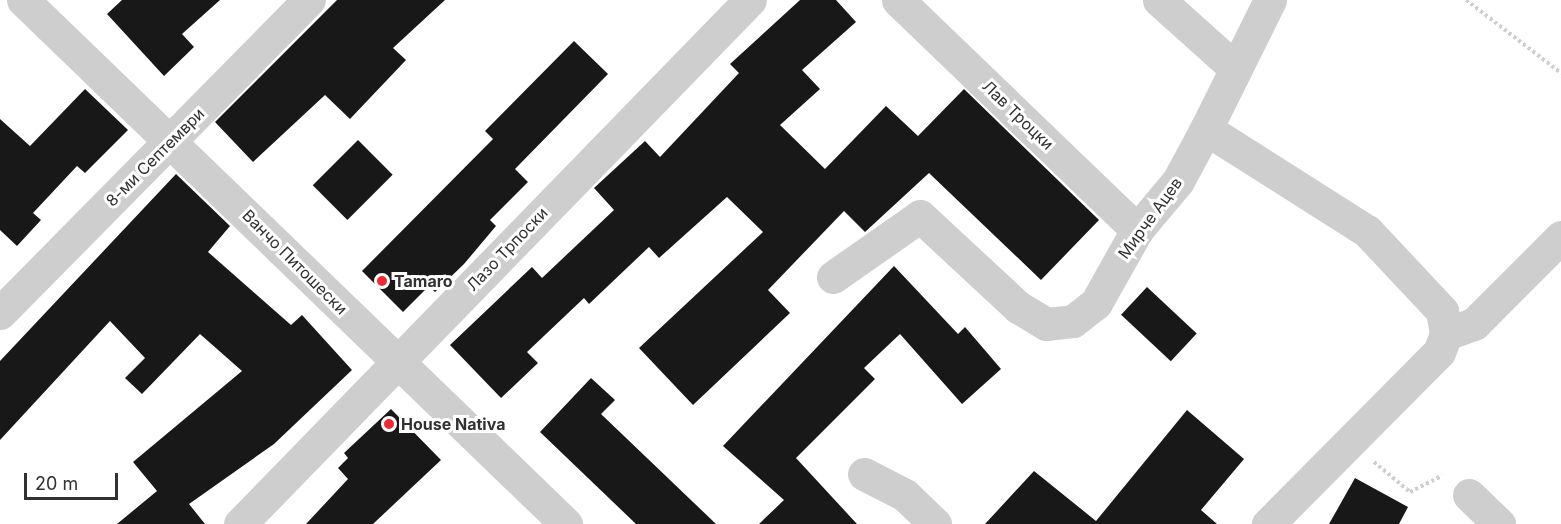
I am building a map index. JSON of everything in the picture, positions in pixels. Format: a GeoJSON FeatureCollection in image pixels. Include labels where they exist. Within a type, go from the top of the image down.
{"type":"FeatureCollection","features":[{"type":"Feature","properties":{"kind":"street","name":"Ванчо Питошески"},"geometry":{"type":"LineString","coordinates":[[23,0],[173,140],[396,363],[566,524]]}},
{"type":"Feature","properties":{"kind":"street","name":"8-ми Септември"},"geometry":{"type":"LineString","coordinates":[[0,313],[309,0]]}},
{"type":"Feature","properties":{"kind":"street","name":"Лазо Трпоски"},"geometry":{"type":"LineString","coordinates":[[240,524],[750,0]]}},
{"type":"Feature","properties":{"kind":"street","name":"Лав Троцки"},"geometry":{"type":"LineString","coordinates":[[898,0],[1137,230]]}},
{"type":"Feature","properties":{"kind":"street"},"geometry":{"type":"LineString","coordinates":[[1159,0],[1236,69]]}},
{"type":"Feature","properties":{"kind":"street","name":"Мирче Ацев"},"geometry":{"type":"LineString","coordinates":[[834,277],[920,216],[1018,307],[1047,324],[1073,321],[1096,303],[1137,230],[1178,181],[1270,0]]}},
{"type":"Feature","properties":{"kind":"street"},"geometry":{"type":"LineString","coordinates":[[1206,129],[1367,231],[1442,311],[1446,334],[1439,352],[1268,524]]}},
{"type":"Feature","properties":{"kind":"street"},"geometry":{"type":"LineString","coordinates":[[1446,334],[1474,324],[1561,237]]}},
{"type":"Feature","properties":{"kind":"street"},"geometry":{"type":"LineString","coordinates":[[864,474],[905,495],[934,524]]}},
{"type":"Feature","properties":{"kind":"street"},"geometry":{"type":"LineString","coordinates":[[1469,495],[1499,524]]}},
{"type":"Feature","properties":{"kind":"path"},"geometry":{"type":"LineString","coordinates":[[1466,0],[1561,73]]}},
{"type":"Feature","properties":{"kind":"path"},"geometry":{"type":"LineString","coordinates":[[1350,442],[1410,492],[1446,473],[1469,495]]}},
{"type":"Feature","properties":{"kind":"building"},"geometry":{"type":"Polygon","coordinates":[[[122,0],[220,0],[182,34],[194,47],[164,76],[107,14],[122,0]]]}},
{"type":"Feature","properties":{"kind":"building"},"geometry":{"type":"Polygon","coordinates":[[[337,0],[445,0],[393,48],[406,60],[350,119],[325,95],[253,162],[215,122],[337,0]]]}},
{"type":"Feature","properties":{"kind":"building"},"geometry":{"type":"Polygon","coordinates":[[[800,0],[836,0],[856,22],[802,70],[820,89],[780,125],[825,169],[886,106],[918,136],[964,89],[1099,220],[1041,280],[929,173],[865,232],[844,211],[768,290],[790,313],[693,405],[639,348],[763,232],[727,197],[659,258],[649,247],[589,304],[584,298],[527,352],[538,363],[501,398],[450,345],[532,267],[542,278],[614,210],[594,188],[645,141],[660,157],[739,73],[730,64],[800,0]]]}},
{"type":"Feature","properties":{"kind":"building"},"geometry":{"type":"Polygon","coordinates":[[[574,41],[608,74],[515,169],[528,182],[490,220],[496,226],[464,264],[435,292],[429,286],[403,312],[362,271],[493,139],[485,131],[574,41]]]}},
{"type":"Feature","properties":{"kind":"building"},"geometry":{"type":"Polygon","coordinates":[[[85,89],[128,130],[85,173],[77,166],[33,213],[41,220],[17,246],[0,230],[0,119],[30,146],[85,89]]]}},
{"type":"Feature","properties":{"kind":"building"},"geometry":{"type":"Polygon","coordinates":[[[358,140],[393,175],[347,220],[313,185],[358,140]]]}},
{"type":"Feature","properties":{"kind":"building"},"geometry":{"type":"Polygon","coordinates":[[[176,174],[230,226],[208,252],[291,325],[302,315],[352,370],[274,444],[189,504],[205,524],[117,524],[157,491],[133,462],[242,371],[200,334],[142,394],[125,378],[145,358],[110,321],[0,440],[0,361],[176,174]]]}},
{"type":"Feature","properties":{"kind":"building"},"geometry":{"type":"Polygon","coordinates":[[[894,266],[958,334],[965,327],[1001,369],[962,404],[900,334],[864,368],[875,379],[796,458],[857,524],[759,524],[784,500],[723,446],[894,266]]]}},
{"type":"Feature","properties":{"kind":"building"},"geometry":{"type":"Polygon","coordinates":[[[1147,287],[1197,333],[1171,361],[1121,315],[1147,287]]]}},
{"type":"Feature","properties":{"kind":"building"},"geometry":{"type":"Polygon","coordinates":[[[591,378],[615,400],[601,414],[716,524],[636,524],[540,432],[591,378]]]}},
{"type":"Feature","properties":{"kind":"building"},"geometry":{"type":"Polygon","coordinates":[[[391,409],[441,460],[373,524],[306,524],[348,479],[338,468],[348,458],[344,453],[391,409]]]}},
{"type":"Feature","properties":{"kind":"building"},"geometry":{"type":"Polygon","coordinates":[[[1187,410],[1244,459],[1201,510],[1217,524],[985,524],[1034,471],[1096,521],[1187,410]]]}},
{"type":"Feature","properties":{"kind":"building"},"geometry":{"type":"Polygon","coordinates":[[[1355,478],[1408,507],[1399,524],[1329,524],[1355,478]]]}},
{"type":"Feature","properties":{"kind":"place","name":"Tamaro"},"geometry":{"type":"Point","coordinates":[382,281]}},
{"type":"Feature","properties":{"kind":"place","name":"House Nativa"},"geometry":{"type":"Point","coordinates":[389,424]}}]}
